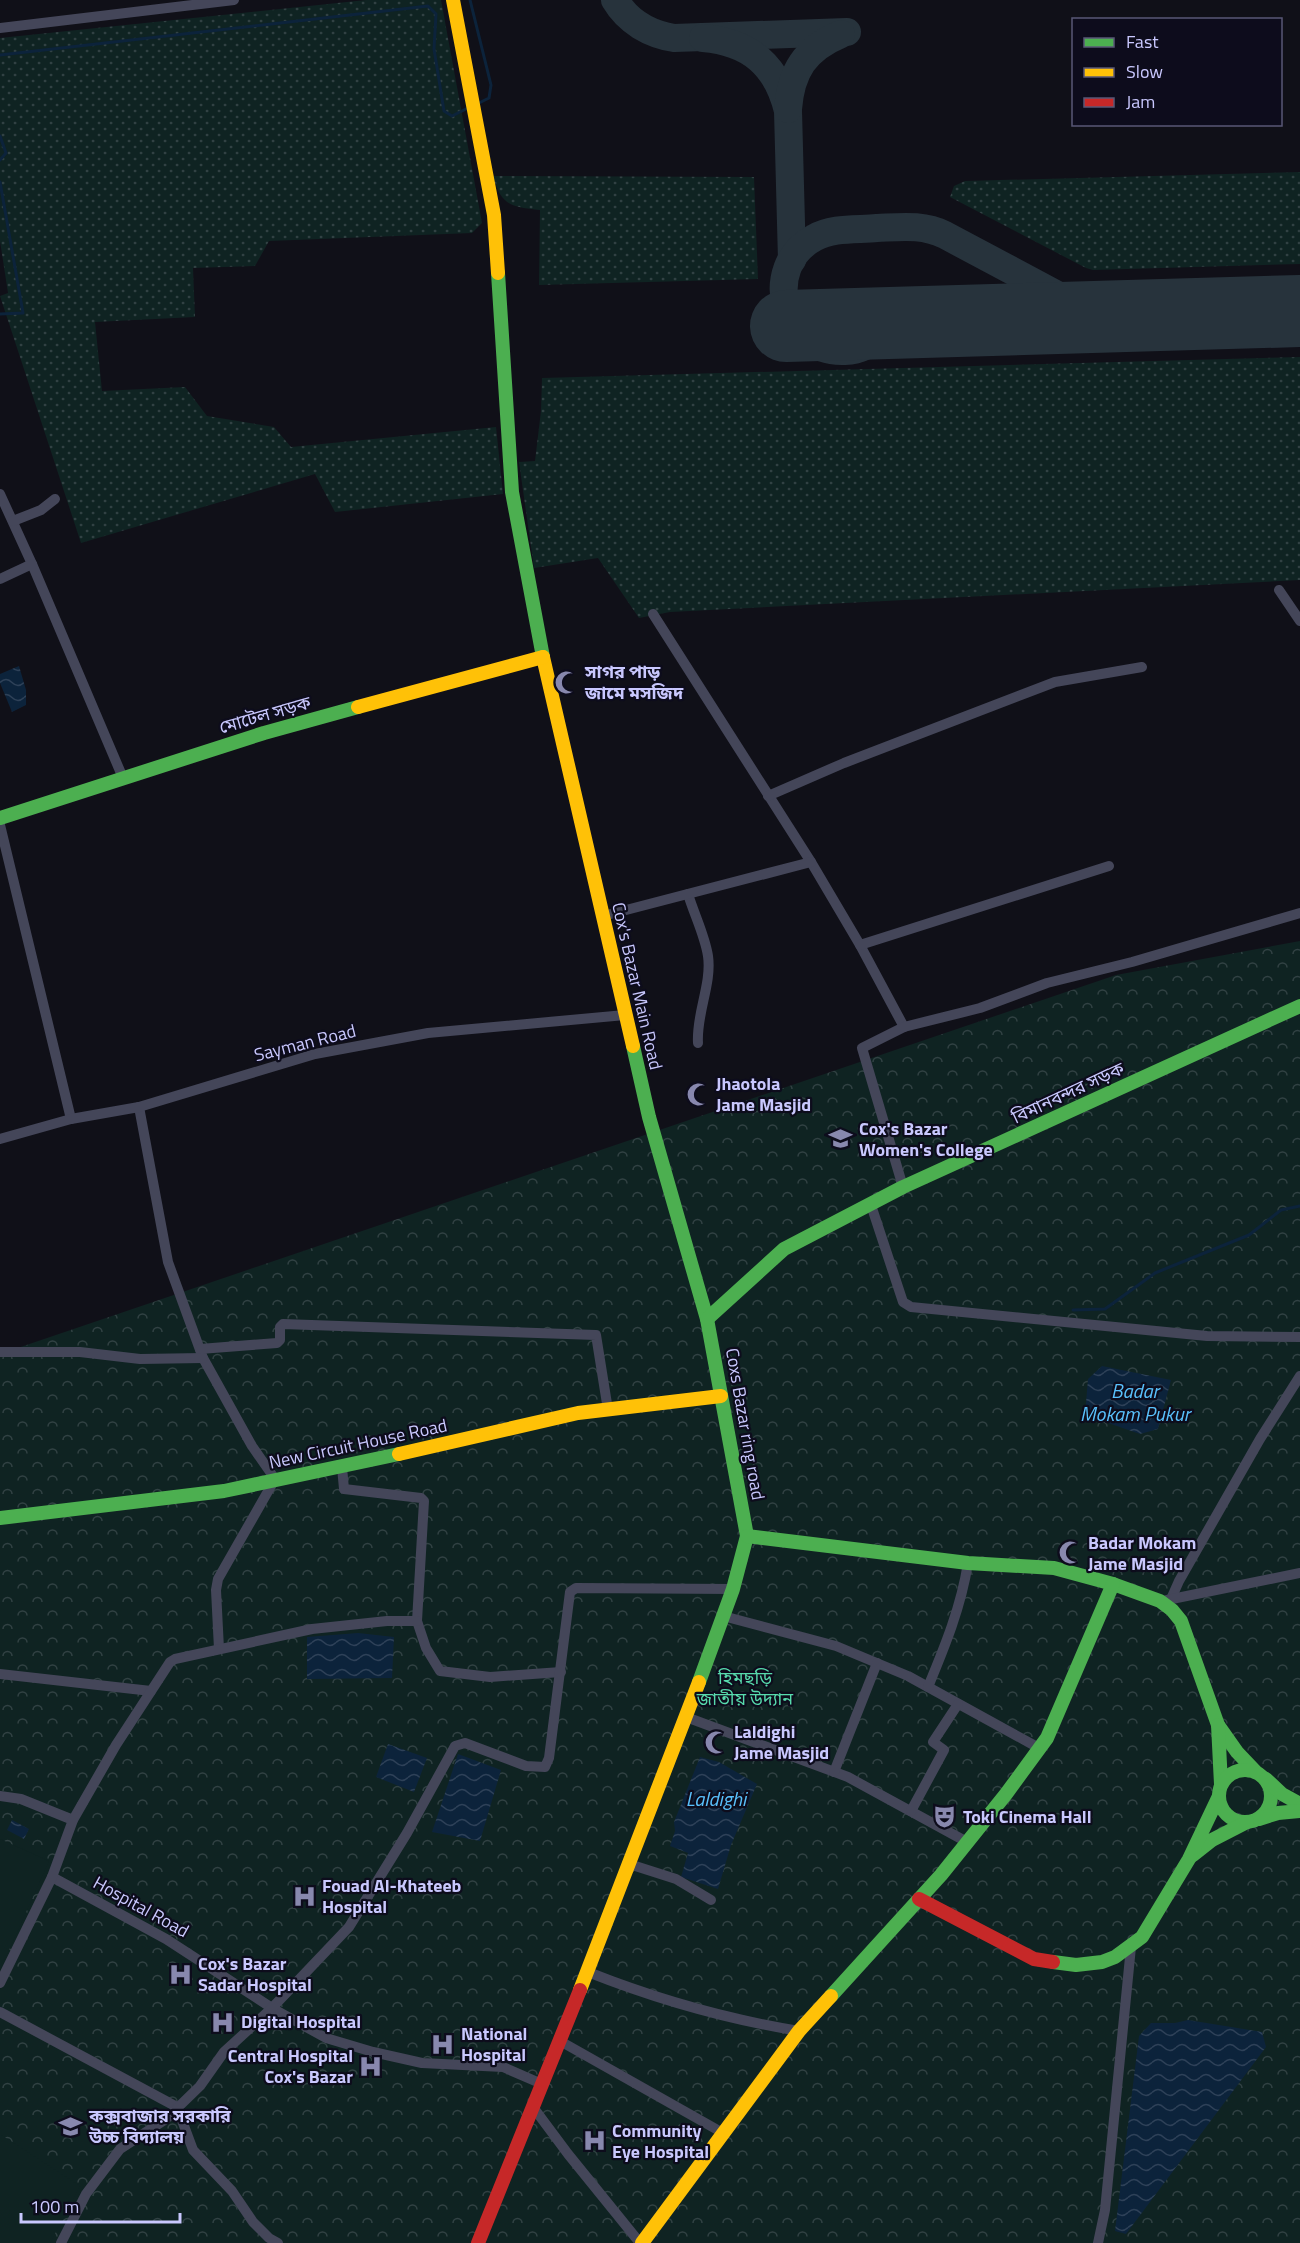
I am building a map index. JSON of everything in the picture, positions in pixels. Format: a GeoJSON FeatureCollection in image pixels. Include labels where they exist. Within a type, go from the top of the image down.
{"type":"FeatureCollection","features":[{"type":"Feature","properties":{"kind":"main road","name":"Cox's Bazar Main Road"},"geometry":{"type":"LineString","coordinates":[[453,0],[494,215],[512,492],[543,657],[649,1117],[707,1319]]}},
{"type":"Feature","properties":{"kind":"main road","name":"মোটেল সড়ক"},"geometry":{"type":"LineString","coordinates":[[0,818],[264,732],[543,657]]}},
{"type":"Feature","properties":{"kind":"main road","name":"বিমানবন্দর সড়ক"},"geometry":{"type":"LineString","coordinates":[[707,1319],[784,1249],[903,1187],[1300,1006]]}},
{"type":"Feature","properties":{"kind":"main road","name":"Coxs Bazar ring road"},"geometry":{"type":"LineString","coordinates":[[707,1319],[747,1536]]}},
{"type":"Feature","properties":{"kind":"main road","name":"New Circuit House Road"},"geometry":{"type":"LineString","coordinates":[[0,1518],[224,1491],[342,1467],[578,1413],[721,1396]]}},
{"type":"Feature","properties":{"kind":"main road"},"geometry":{"type":"LineString","coordinates":[[478,2243],[588,1972],[686,1717],[733,1588],[747,1536],[968,1563],[1054,1568],[1166,1600],[1181,1621],[1218,1725],[1238,1752],[1269,1784],[1271,1800],[1268,1808],[1251,1821],[1230,1818],[1224,1812],[1220,1790],[1218,1725]]}},
{"type":"Feature","properties":{"kind":"main road"},"geometry":{"type":"LineString","coordinates":[[641,2243],[799,2031],[919,1899],[967,1842],[1040,1748],[1047,1738],[1077,1671],[1113,1584]]}},
{"type":"Feature","properties":{"kind":"main road"},"geometry":{"type":"LineString","coordinates":[[919,1899],[1034,1959],[1069,1965],[1089,1965],[1115,1957],[1142,1937],[1189,1859],[1226,1778],[1240,1770],[1260,1775],[1282,1794],[1300,1804]]}},
{"type":"Feature","properties":{"kind":"main road"},"geometry":{"type":"LineString","coordinates":[[1189,1859],[1212,1840],[1251,1821],[1278,1813],[1300,1811]]}},
{"type":"Feature","properties":{"kind":"street"},"geometry":{"type":"LineString","coordinates":[[0,28],[234,0]]}},
{"type":"Feature","properties":{"kind":"street"},"geometry":{"type":"LineString","coordinates":[[0,494],[123,778]]}},
{"type":"Feature","properties":{"kind":"street"},"geometry":{"type":"LineString","coordinates":[[13,521],[40,510],[55,499]]}},
{"type":"Feature","properties":{"kind":"street"},"geometry":{"type":"LineString","coordinates":[[0,579],[32,564]]}},
{"type":"Feature","properties":{"kind":"street"},"geometry":{"type":"LineString","coordinates":[[1279,590],[1300,621]]}},
{"type":"Feature","properties":{"kind":"street"},"geometry":{"type":"LineString","coordinates":[[653,614],[811,862],[860,945],[904,1027]]}},
{"type":"Feature","properties":{"kind":"street"},"geometry":{"type":"LineString","coordinates":[[768,796],[844,763],[1055,682],[1142,667]]}},
{"type":"Feature","properties":{"kind":"street"},"geometry":{"type":"LineString","coordinates":[[0,825],[71,1119]]}},
{"type":"Feature","properties":{"kind":"street"},"geometry":{"type":"LineString","coordinates":[[603,916],[811,862]]}},
{"type":"Feature","properties":{"kind":"street"},"geometry":{"type":"LineString","coordinates":[[860,945],[1109,866]]}},
{"type":"Feature","properties":{"kind":"street"},"geometry":{"type":"LineString","coordinates":[[688,894],[708,956],[708,969],[697,1028],[698,1043]]}},
{"type":"Feature","properties":{"kind":"street"},"geometry":{"type":"LineString","coordinates":[[903,1187],[862,1048],[904,1027],[980,1008],[1047,983],[1132,962],[1300,913]]}},
{"type":"Feature","properties":{"kind":"street","name":"Sayman Road"},"geometry":{"type":"LineString","coordinates":[[0,1139],[71,1119],[139,1107],[315,1054],[428,1033],[625,1016]]}},
{"type":"Feature","properties":{"kind":"street"},"geometry":{"type":"LineString","coordinates":[[139,1107],[168,1262],[201,1354],[252,1446],[275,1479],[218,1579],[216,1590],[219,1649]]}},
{"type":"Feature","properties":{"kind":"street"},"geometry":{"type":"LineString","coordinates":[[871,1205],[903,1302],[911,1307],[1207,1336],[1300,1337]]}},
{"type":"Feature","properties":{"kind":"street"},"geometry":{"type":"LineString","coordinates":[[0,1352],[80,1352],[140,1359],[201,1354],[277,1343],[280,1340],[280,1327],[283,1324],[596,1335],[608,1410]]}},
{"type":"Feature","properties":{"kind":"street"},"geometry":{"type":"LineString","coordinates":[[1166,1600],[1254,1449],[1300,1376]]}},
{"type":"Feature","properties":{"kind":"street"},"geometry":{"type":"LineString","coordinates":[[342,1467],[344,1490],[421,1498],[424,1502],[417,1621],[426,1648],[440,1671],[490,1677],[561,1672]]}},
{"type":"Feature","properties":{"kind":"street"},"geometry":{"type":"LineString","coordinates":[[928,1687],[960,1603],[968,1563]]}},
{"type":"Feature","properties":{"kind":"street"},"geometry":{"type":"LineString","coordinates":[[1166,1600],[1300,1573]]}},
{"type":"Feature","properties":{"kind":"street"},"geometry":{"type":"LineString","coordinates":[[61,2243],[86,2194],[120,2149],[166,2119],[200,2086],[224,2052],[272,2008],[349,1927],[407,1833],[455,1746],[465,1743],[526,1766],[545,1767],[549,1758],[570,1592],[576,1588],[733,1588]]}},
{"type":"Feature","properties":{"kind":"street"},"geometry":{"type":"LineString","coordinates":[[723,1616],[836,1646],[877,1663],[928,1687],[1040,1748]]}},
{"type":"Feature","properties":{"kind":"street"},"geometry":{"type":"LineString","coordinates":[[0,1983],[52,1877],[73,1820],[170,1662],[312,1629],[417,1621]]}},
{"type":"Feature","properties":{"kind":"street"},"geometry":{"type":"LineString","coordinates":[[834,1772],[877,1663]]}},
{"type":"Feature","properties":{"kind":"street"},"geometry":{"type":"LineString","coordinates":[[0,1674],[151,1691]]}},
{"type":"Feature","properties":{"kind":"street"},"geometry":{"type":"LineString","coordinates":[[911,1811],[944,1750],[933,1742],[958,1704]]}},
{"type":"Feature","properties":{"kind":"street"},"geometry":{"type":"LineString","coordinates":[[686,1717],[848,1777],[967,1842]]}},
{"type":"Feature","properties":{"kind":"street"},"geometry":{"type":"LineString","coordinates":[[0,1796],[21,1799],[73,1820]]}},
{"type":"Feature","properties":{"kind":"street"},"geometry":{"type":"LineString","coordinates":[[629,1864],[676,1879],[711,1900]]}},
{"type":"Feature","properties":{"kind":"street","name":"Hospital Road"},"geometry":{"type":"LineString","coordinates":[[52,1877],[166,1939],[272,2008],[326,2038],[422,2063],[503,2067],[543,2084]]}},
{"type":"Feature","properties":{"kind":"street"},"geometry":{"type":"LineString","coordinates":[[1098,2243],[1105,2210],[1131,1947]]}},
{"type":"Feature","properties":{"kind":"street"},"geometry":{"type":"LineString","coordinates":[[588,1972],[677,2004],[799,2031]]}},
{"type":"Feature","properties":{"kind":"street"},"geometry":{"type":"LineString","coordinates":[[0,2012],[177,2107],[193,2150],[231,2191],[253,2222],[269,2238],[278,2243]]}},
{"type":"Feature","properties":{"kind":"street"},"geometry":{"type":"LineString","coordinates":[[560,2041],[723,2133]]}},
{"type":"Feature","properties":{"kind":"street"},"geometry":{"type":"LineString","coordinates":[[533,2106],[568,2154],[641,2243]]}},
{"type":"Feature","properties":{"kind":"green space"},"geometry":{"type":"Polygon","coordinates":[[[366,0],[441,0],[482,223],[472,233],[269,241],[255,266],[193,268],[195,317],[95,322],[102,391],[185,387],[207,416],[274,427],[291,447],[496,427],[503,494],[335,512],[315,474],[81,543],[0,296],[8,293],[0,241],[0,38],[366,0]]]}},
{"type":"Feature","properties":{"kind":"green space"},"geometry":{"type":"Polygon","coordinates":[[[1300,172],[1300,264],[1093,270],[950,197],[954,186],[965,181],[1300,172]]]}},
{"type":"Feature","properties":{"kind":"green space"},"geometry":{"type":"Polygon","coordinates":[[[493,176],[754,177],[758,279],[539,285],[540,210],[522,208],[509,203],[500,194],[493,176]]]}},
{"type":"Feature","properties":{"kind":"green space"},"geometry":{"type":"Polygon","coordinates":[[[1300,357],[1300,580],[670,612],[639,618],[598,558],[534,568],[519,462],[535,461],[542,378],[1300,357]]]}},
{"type":"Feature","properties":{"kind":"green space","name":"হিমছড়ি জাতীয় উদ্যান"},"geometry":{"type":"Polygon","coordinates":[[[1300,941],[1300,2243],[0,2243],[0,1354],[1116,975],[1300,941]]]}},
{"type":"Feature","properties":{"kind":"green space"},"geometry":{"type":"Polygon","coordinates":[[[0,1839],[49,1861],[0,1970],[0,1839]]]}},
{"type":"Feature","properties":{"kind":"green space"},"geometry":{"type":"Polygon","coordinates":[[[0,2134],[80,2186],[50,2243],[0,2243],[0,2134]]]}},
{"type":"Feature","properties":{"kind":"water"},"geometry":{"type":"Polygon","coordinates":[[[19,666],[26,690],[26,705],[12,712],[0,683],[0,674],[19,666]]]}},
{"type":"Feature","properties":{"kind":"water","name":"Badar Mokam Pukur"},"geometry":{"type":"Polygon","coordinates":[[[1102,1366],[1171,1380],[1158,1429],[1140,1434],[1085,1415],[1088,1379],[1102,1366]]]}},
{"type":"Feature","properties":{"kind":"water"},"geometry":{"type":"Polygon","coordinates":[[[358,1633],[394,1637],[392,1678],[307,1679],[307,1637],[358,1633]]]}},
{"type":"Feature","properties":{"kind":"water"},"geometry":{"type":"Polygon","coordinates":[[[388,1744],[427,1758],[414,1792],[376,1777],[388,1744]]]}},
{"type":"Feature","properties":{"kind":"water"},"geometry":{"type":"Polygon","coordinates":[[[458,1754],[501,1770],[480,1841],[432,1832],[458,1754]]]}},
{"type":"Feature","properties":{"kind":"water","name":"Laldighi"},"geometry":{"type":"Polygon","coordinates":[[[700,1757],[719,1762],[757,1784],[731,1845],[718,1889],[681,1877],[688,1853],[670,1846],[675,1831],[674,1822],[700,1757]]]}},
{"type":"Feature","properties":{"kind":"water"},"geometry":{"type":"Polygon","coordinates":[[[12,1820],[29,1829],[24,1839],[7,1830],[12,1820]]]}},
{"type":"Feature","properties":{"kind":"water"},"geometry":{"type":"Polygon","coordinates":[[[1188,2020],[1262,2032],[1266,2047],[1126,2234],[1115,2231],[1139,2036],[1151,2023],[1175,2023],[1188,2020]]]}},
{"type":"Feature","properties":{"kind":"waterway"},"geometry":{"type":"LineString","coordinates":[[470,0],[491,85],[489,98],[477,104]]}},
{"type":"Feature","properties":{"kind":"waterway"},"geometry":{"type":"LineString","coordinates":[[0,55],[428,6],[436,14],[434,49],[444,111],[452,116],[468,108]]}},
{"type":"Feature","properties":{"kind":"waterway"},"geometry":{"type":"LineString","coordinates":[[0,136],[6,153],[0,160]]}},
{"type":"Feature","properties":{"kind":"waterway"},"geometry":{"type":"LineString","coordinates":[[0,182],[23,313],[0,314]]}},
{"type":"Feature","properties":{"kind":"waterway"},"geometry":{"type":"LineString","coordinates":[[1073,1310],[1105,1309],[1155,1273],[1249,1235],[1281,1210],[1300,1206]]}},
{"type":"Feature","properties":{"kind":"taxiway"},"geometry":{"type":"LineString","coordinates":[[615,0],[626,15],[640,26],[674,38],[847,32]]}},
{"type":"Feature","properties":{"kind":"taxiway"},"geometry":{"type":"LineString","coordinates":[[788,109],[792,83],[802,63],[818,47],[841,34]]}},
{"type":"Feature","properties":{"kind":"taxiway"},"geometry":{"type":"LineString","coordinates":[[703,38],[720,40],[748,51],[769,69],[783,95],[788,111],[792,260]]}},
{"type":"Feature","properties":{"kind":"taxiway"},"geometry":{"type":"LineString","coordinates":[[907,322],[891,328],[871,343],[855,350],[824,348],[806,339],[794,324],[786,306],[784,287],[787,268],[797,251],[821,234],[895,227],[928,229],[945,235],[1080,307],[1117,316]]}},
{"type":"Feature","properties":{"kind":"runway"},"geometry":{"type":"LineString","coordinates":[[786,326],[1300,311]]}},
{"type":"Feature","properties":{"kind":"traffic: fast"},"geometry":{"type":"LineString","coordinates":[[498,273],[512,492],[543,657]]}},
{"type":"Feature","properties":{"kind":"traffic: fast"},"geometry":{"type":"LineString","coordinates":[[0,818],[264,733],[358,707]]}},
{"type":"Feature","properties":{"kind":"traffic: fast"},"geometry":{"type":"LineString","coordinates":[[707,1319],[784,1249],[903,1187],[1300,1006]]}},
{"type":"Feature","properties":{"kind":"traffic: fast"},"geometry":{"type":"LineString","coordinates":[[633,1046],[649,1117],[707,1319],[747,1536],[733,1589],[699,1682]]}},
{"type":"Feature","properties":{"kind":"traffic: fast"},"geometry":{"type":"LineString","coordinates":[[0,1518],[224,1491],[399,1454]]}},
{"type":"Feature","properties":{"kind":"traffic: fast"},"geometry":{"type":"LineString","coordinates":[[747,1536],[968,1563],[1054,1568],[1113,1584],[1160,1601],[1181,1621],[1218,1725],[1237,1752],[1256,1772]]}},
{"type":"Feature","properties":{"kind":"traffic: fast"},"geometry":{"type":"LineString","coordinates":[[831,1996],[941,1875],[1006,1794],[1047,1738],[1113,1584]]}},
{"type":"Feature","properties":{"kind":"traffic: fast"},"geometry":{"type":"LineString","coordinates":[[1218,1725],[1221,1784]]}},
{"type":"Feature","properties":{"kind":"traffic: fast"},"geometry":{"type":"LineString","coordinates":[[1240,1770],[1250,1770],[1260,1774],[1267,1781],[1271,1796],[1267,1811],[1260,1818],[1250,1822],[1240,1822],[1230,1818],[1223,1811],[1219,1801],[1219,1791],[1223,1781],[1230,1774],[1240,1770]]}},
{"type":"Feature","properties":{"kind":"traffic: fast"},"geometry":{"type":"LineString","coordinates":[[1266,1779],[1282,1794],[1300,1804]]}},
{"type":"Feature","properties":{"kind":"traffic: fast"},"geometry":{"type":"LineString","coordinates":[[1053,1962],[1076,1965],[1102,1962],[1115,1957],[1142,1937],[1189,1859],[1219,1796]]}},
{"type":"Feature","properties":{"kind":"traffic: fast"},"geometry":{"type":"LineString","coordinates":[[1259,1819],[1278,1813],[1300,1811]]}},
{"type":"Feature","properties":{"kind":"traffic: fast"},"geometry":{"type":"LineString","coordinates":[[1193,1855],[1212,1840],[1247,1822]]}},
{"type":"Feature","properties":{"kind":"traffic: slow"},"geometry":{"type":"LineString","coordinates":[[453,0],[494,215],[498,273]]}},
{"type":"Feature","properties":{"kind":"traffic: slow"},"geometry":{"type":"LineString","coordinates":[[543,657],[633,1046]]}},
{"type":"Feature","properties":{"kind":"traffic: slow"},"geometry":{"type":"LineString","coordinates":[[358,707],[543,657]]}},
{"type":"Feature","properties":{"kind":"traffic: slow"},"geometry":{"type":"LineString","coordinates":[[399,1454],[578,1413],[721,1396]]}},
{"type":"Feature","properties":{"kind":"traffic: slow"},"geometry":{"type":"LineString","coordinates":[[580,1990],[699,1682]]}},
{"type":"Feature","properties":{"kind":"traffic: slow"},"geometry":{"type":"LineString","coordinates":[[642,2243],[799,2031],[831,1996]]}},
{"type":"Feature","properties":{"kind":"traffic: jam"},"geometry":{"type":"LineString","coordinates":[[919,1899],[1034,1959],[1053,1962]]}},
{"type":"Feature","properties":{"kind":"traffic: jam"},"geometry":{"type":"LineString","coordinates":[[478,2243],[580,1990]]}},
{"type":"Feature","properties":{"kind":"place","name":"সাগর পাড় জামে মসজিদ"},"geometry":{"type":"Point","coordinates":[567,682]}},
{"type":"Feature","properties":{"kind":"place","name":"Jhaotola Jame Masjid"},"geometry":{"type":"Point","coordinates":[698,1094]}},
{"type":"Feature","properties":{"kind":"place","name":"Cox's Bazar Women's College"},"geometry":{"type":"Point","coordinates":[841,1139]}},
{"type":"Feature","properties":{"kind":"place","name":"Badar Mokam Jame Masjid"},"geometry":{"type":"Point","coordinates":[1070,1553]}},
{"type":"Feature","properties":{"kind":"place","name":"Laldighi Jame Masjid"},"geometry":{"type":"Point","coordinates":[716,1742]}},
{"type":"Feature","properties":{"kind":"place","name":"Toki Cinema Hall"},"geometry":{"type":"Point","coordinates":[945,1817]}},
{"type":"Feature","properties":{"kind":"place","name":"Fouad Al-Khateeb Hospital"},"geometry":{"type":"Point","coordinates":[304,1896]}},
{"type":"Feature","properties":{"kind":"place","name":"Cox's Bazar Sadar Hospital"},"geometry":{"type":"Point","coordinates":[180,1974]}},
{"type":"Feature","properties":{"kind":"place","name":"Digital Hospital"},"geometry":{"type":"Point","coordinates":[223,2022]}},
{"type":"Feature","properties":{"kind":"place","name":"National Hospital"},"geometry":{"type":"Point","coordinates":[443,2044]}},
{"type":"Feature","properties":{"kind":"place","name":"Central Hospital Cox's Bazar"},"geometry":{"type":"Point","coordinates":[371,2066]}},
{"type":"Feature","properties":{"kind":"place","name":"কক্সবাজার সরকারি উচ্চ বিদ্যালয়"},"geometry":{"type":"Point","coordinates":[71,2126]}},
{"type":"Feature","properties":{"kind":"place","name":"Community Eye Hospital"},"geometry":{"type":"Point","coordinates":[594,2141]}}]}
